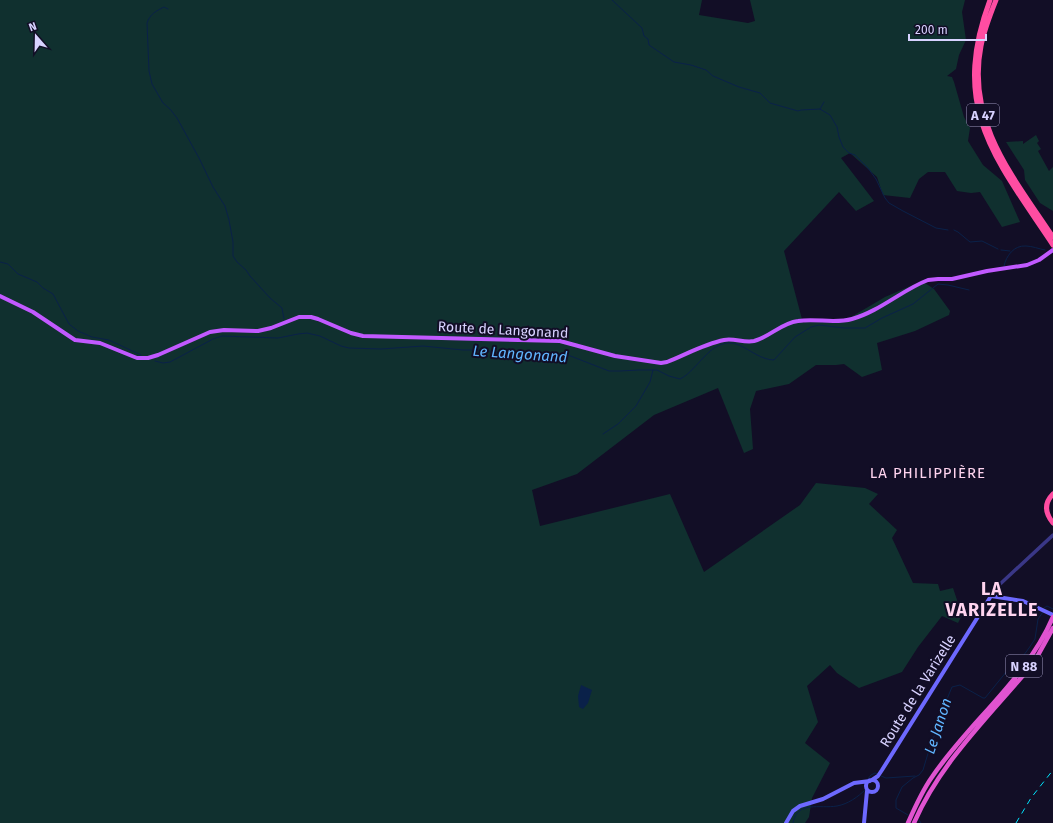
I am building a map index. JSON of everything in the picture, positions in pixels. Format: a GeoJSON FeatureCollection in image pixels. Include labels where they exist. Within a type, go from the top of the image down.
{"type":"FeatureCollection","features":[{"type":"Feature","properties":{"kind":"highway","name":"A 47"},"geometry":{"type":"LineString","coordinates":[[990,0],[979,33],[975,56],[974,86],[983,130],[995,156],[1038,219],[1053,237]]}},
{"type":"Feature","properties":{"kind":"highway","name":"A 47"},"geometry":{"type":"LineString","coordinates":[[996,0],[988,20],[981,46],[979,87],[981,108],[986,126],[1002,161],[1053,245]]}},
{"type":"Feature","properties":{"kind":"highway"},"geometry":{"type":"LineString","coordinates":[[1053,494],[1046,506],[1047,513],[1053,523]]}},
{"type":"Feature","properties":{"kind":"highway","name":"N 88"},"geometry":{"type":"LineString","coordinates":[[908,823],[917,803],[932,777],[1028,661],[1044,638],[1052,615]]}},
{"type":"Feature","properties":{"kind":"highway","name":"N 88"},"geometry":{"type":"LineString","coordinates":[[914,823],[928,794],[948,765],[1026,672],[1037,657],[1053,628]]}},
{"type":"Feature","properties":{"kind":"main road","name":"Route de Langonand"},"geometry":{"type":"LineString","coordinates":[[0,296],[33,312],[75,340],[100,343],[131,357],[137,358],[148,358],[158,355],[210,332],[224,330],[258,331],[271,328],[293,318],[305,316],[318,319],[351,334],[363,336],[508,341],[556,341],[573,344],[615,356],[661,363],[667,362],[718,341],[730,339],[752,341],[791,322],[804,320],[834,321],[853,318],[870,312],[928,280],[952,279],[982,272],[1027,265],[1039,260],[1053,250]]}},
{"type":"Feature","properties":{"kind":"main road"},"geometry":{"type":"LineString","coordinates":[[991,596],[1023,600],[1052,615]]}},
{"type":"Feature","properties":{"kind":"main road","name":"Route de la Varizelle"},"geometry":{"type":"LineString","coordinates":[[880,773],[991,596]]}},
{"type":"Feature","properties":{"kind":"main road"},"geometry":{"type":"LineString","coordinates":[[866,804],[869,796],[877,789],[880,773]]}},
{"type":"Feature","properties":{"kind":"main road"},"geometry":{"type":"LineString","coordinates":[[864,823],[867,784],[880,773]]}},
{"type":"Feature","properties":{"kind":"main road"},"geometry":{"type":"LineString","coordinates":[[786,823],[793,811],[800,806],[823,799],[843,788],[856,784],[877,783]]}},
{"type":"Feature","properties":{"kind":"main road"},"geometry":{"type":"LineString","coordinates":[[867,784],[873,792]]}},
{"type":"Feature","properties":{"kind":"street","name":"Route de la Varizelle"},"geometry":{"type":"LineString","coordinates":[[991,596],[999,586],[1053,535]]}},
{"type":"Feature","properties":{"kind":"green space"},"geometry":{"type":"Polygon","coordinates":[[[0,0],[702,0],[699,15],[748,23],[755,21],[750,0],[965,0],[962,12],[966,40],[959,55],[956,69],[947,76],[952,77],[964,117],[970,128],[968,141],[983,165],[1002,181],[1020,222],[1002,227],[980,192],[971,193],[957,191],[945,172],[928,172],[919,179],[910,198],[883,195],[877,177],[850,153],[841,158],[874,201],[856,211],[839,192],[784,251],[803,323],[808,320],[846,320],[885,297],[922,281],[934,289],[950,311],[949,315],[915,331],[877,343],[882,370],[862,377],[844,364],[816,365],[789,384],[756,391],[750,409],[753,449],[744,453],[718,388],[654,415],[577,474],[532,490],[540,526],[670,494],[704,572],[800,505],[816,483],[865,488],[878,494],[869,504],[897,530],[892,538],[913,583],[938,584],[940,591],[953,588],[962,615],[958,623],[942,616],[918,647],[902,672],[859,688],[837,673],[830,665],[807,686],[818,722],[805,743],[830,763],[812,798],[809,817],[805,823],[0,823],[0,0]]]}},
{"type":"Feature","properties":{"kind":"green space"},"geometry":{"type":"Polygon","coordinates":[[[1036,135],[1039,141],[1037,143],[1041,149],[1038,151],[1049,171],[1053,167],[1053,211],[1040,203],[1025,180],[1024,170],[1006,142],[1023,141],[1023,144],[1036,135]]]}},
{"type":"Feature","properties":{"kind":"water"},"geometry":{"type":"Polygon","coordinates":[[[581,685],[592,690],[588,703],[583,709],[579,707],[578,696],[581,685]]]}},
{"type":"Feature","properties":{"kind":"waterway"},"geometry":{"type":"LineString","coordinates":[[612,0],[642,28],[644,36],[648,39],[649,45],[674,62],[691,65],[706,70],[713,76],[739,87],[760,93],[770,103],[798,111],[820,109],[830,115],[837,127],[843,147],[849,153],[855,155],[868,168],[876,179],[889,203],[936,228],[948,230]]}},
{"type":"Feature","properties":{"kind":"waterway"},"geometry":{"type":"LineString","coordinates":[[168,9],[164,7],[156,11],[147,23],[149,71],[152,84],[163,103],[177,118],[213,187],[225,206],[233,242],[233,256],[270,298],[282,308],[284,319]]}},
{"type":"Feature","properties":{"kind":"waterway"},"geometry":{"type":"LineString","coordinates":[[820,109],[824,102]]}},
{"type":"Feature","properties":{"kind":"waterway"},"geometry":{"type":"LineString","coordinates":[[954,230],[970,242],[982,241],[998,249]]}},
{"type":"Feature","properties":{"kind":"waterway","name":"Le Langonand"},"geometry":{"type":"LineString","coordinates":[[1004,266],[1011,252],[1018,247],[1028,246],[1045,250]]}},
{"type":"Feature","properties":{"kind":"waterway"},"geometry":{"type":"LineString","coordinates":[[1001,250],[1010,251]]}},
{"type":"Feature","properties":{"kind":"waterway"},"geometry":{"type":"LineString","coordinates":[[0,262],[8,264],[18,274],[37,282],[53,294],[69,324],[78,331],[92,337],[109,340],[141,355]]}},
{"type":"Feature","properties":{"kind":"waterway","name":"Le Langonand"},"geometry":{"type":"LineString","coordinates":[[155,361],[163,363],[170,362],[213,339],[222,336],[278,338],[307,333],[320,336],[341,346],[349,348],[381,349],[423,346],[478,350],[512,355],[568,355],[609,371],[657,370],[669,376],[680,379],[687,375],[706,354],[721,344],[729,343],[739,345],[761,357],[774,360],[795,337],[811,327],[819,325],[844,328],[865,328],[882,318],[913,304],[938,284],[969,290]]}},
{"type":"Feature","properties":{"kind":"waterway"},"geometry":{"type":"LineString","coordinates":[[603,434],[618,424],[636,406],[650,382],[653,370]]}},
{"type":"Feature","properties":{"kind":"waterway","name":"Le Janon"},"geometry":{"type":"LineString","coordinates":[[1044,608],[1047,606],[1053,609]]}},
{"type":"Feature","properties":{"kind":"waterway","name":"Le Janon"},"geometry":{"type":"LineString","coordinates":[[908,815],[896,808],[896,800],[902,787],[919,775],[923,770],[932,740],[940,726],[944,706],[952,687],[960,685],[985,698],[1007,671],[1018,663],[1029,648],[1035,639],[1038,619],[1043,612]]}},
{"type":"Feature","properties":{"kind":"waterway"},"geometry":{"type":"LineString","coordinates":[[867,780],[871,775],[875,773],[878,774]]}},
{"type":"Feature","properties":{"kind":"waterway"},"geometry":{"type":"LineString","coordinates":[[881,776],[886,778],[915,776]]}},
{"type":"Feature","properties":{"kind":"waterway"},"geometry":{"type":"LineString","coordinates":[[793,823],[795,816],[804,808],[830,807],[849,802],[866,789],[866,783]]}},
{"type":"Feature","properties":{"kind":"railway"},"geometry":{"type":"LineString","coordinates":[[1016,823],[1031,798],[1053,770]]}},
{"type":"Feature","properties":{"kind":"district","name":"LA PHILIPPIÈRE"},"geometry":{"type":"Point","coordinates":[928,473]}},
{"type":"Feature","properties":{"kind":"district","name":"LA VARIZELLE"},"geometry":{"type":"Point","coordinates":[992,599]}}]}
